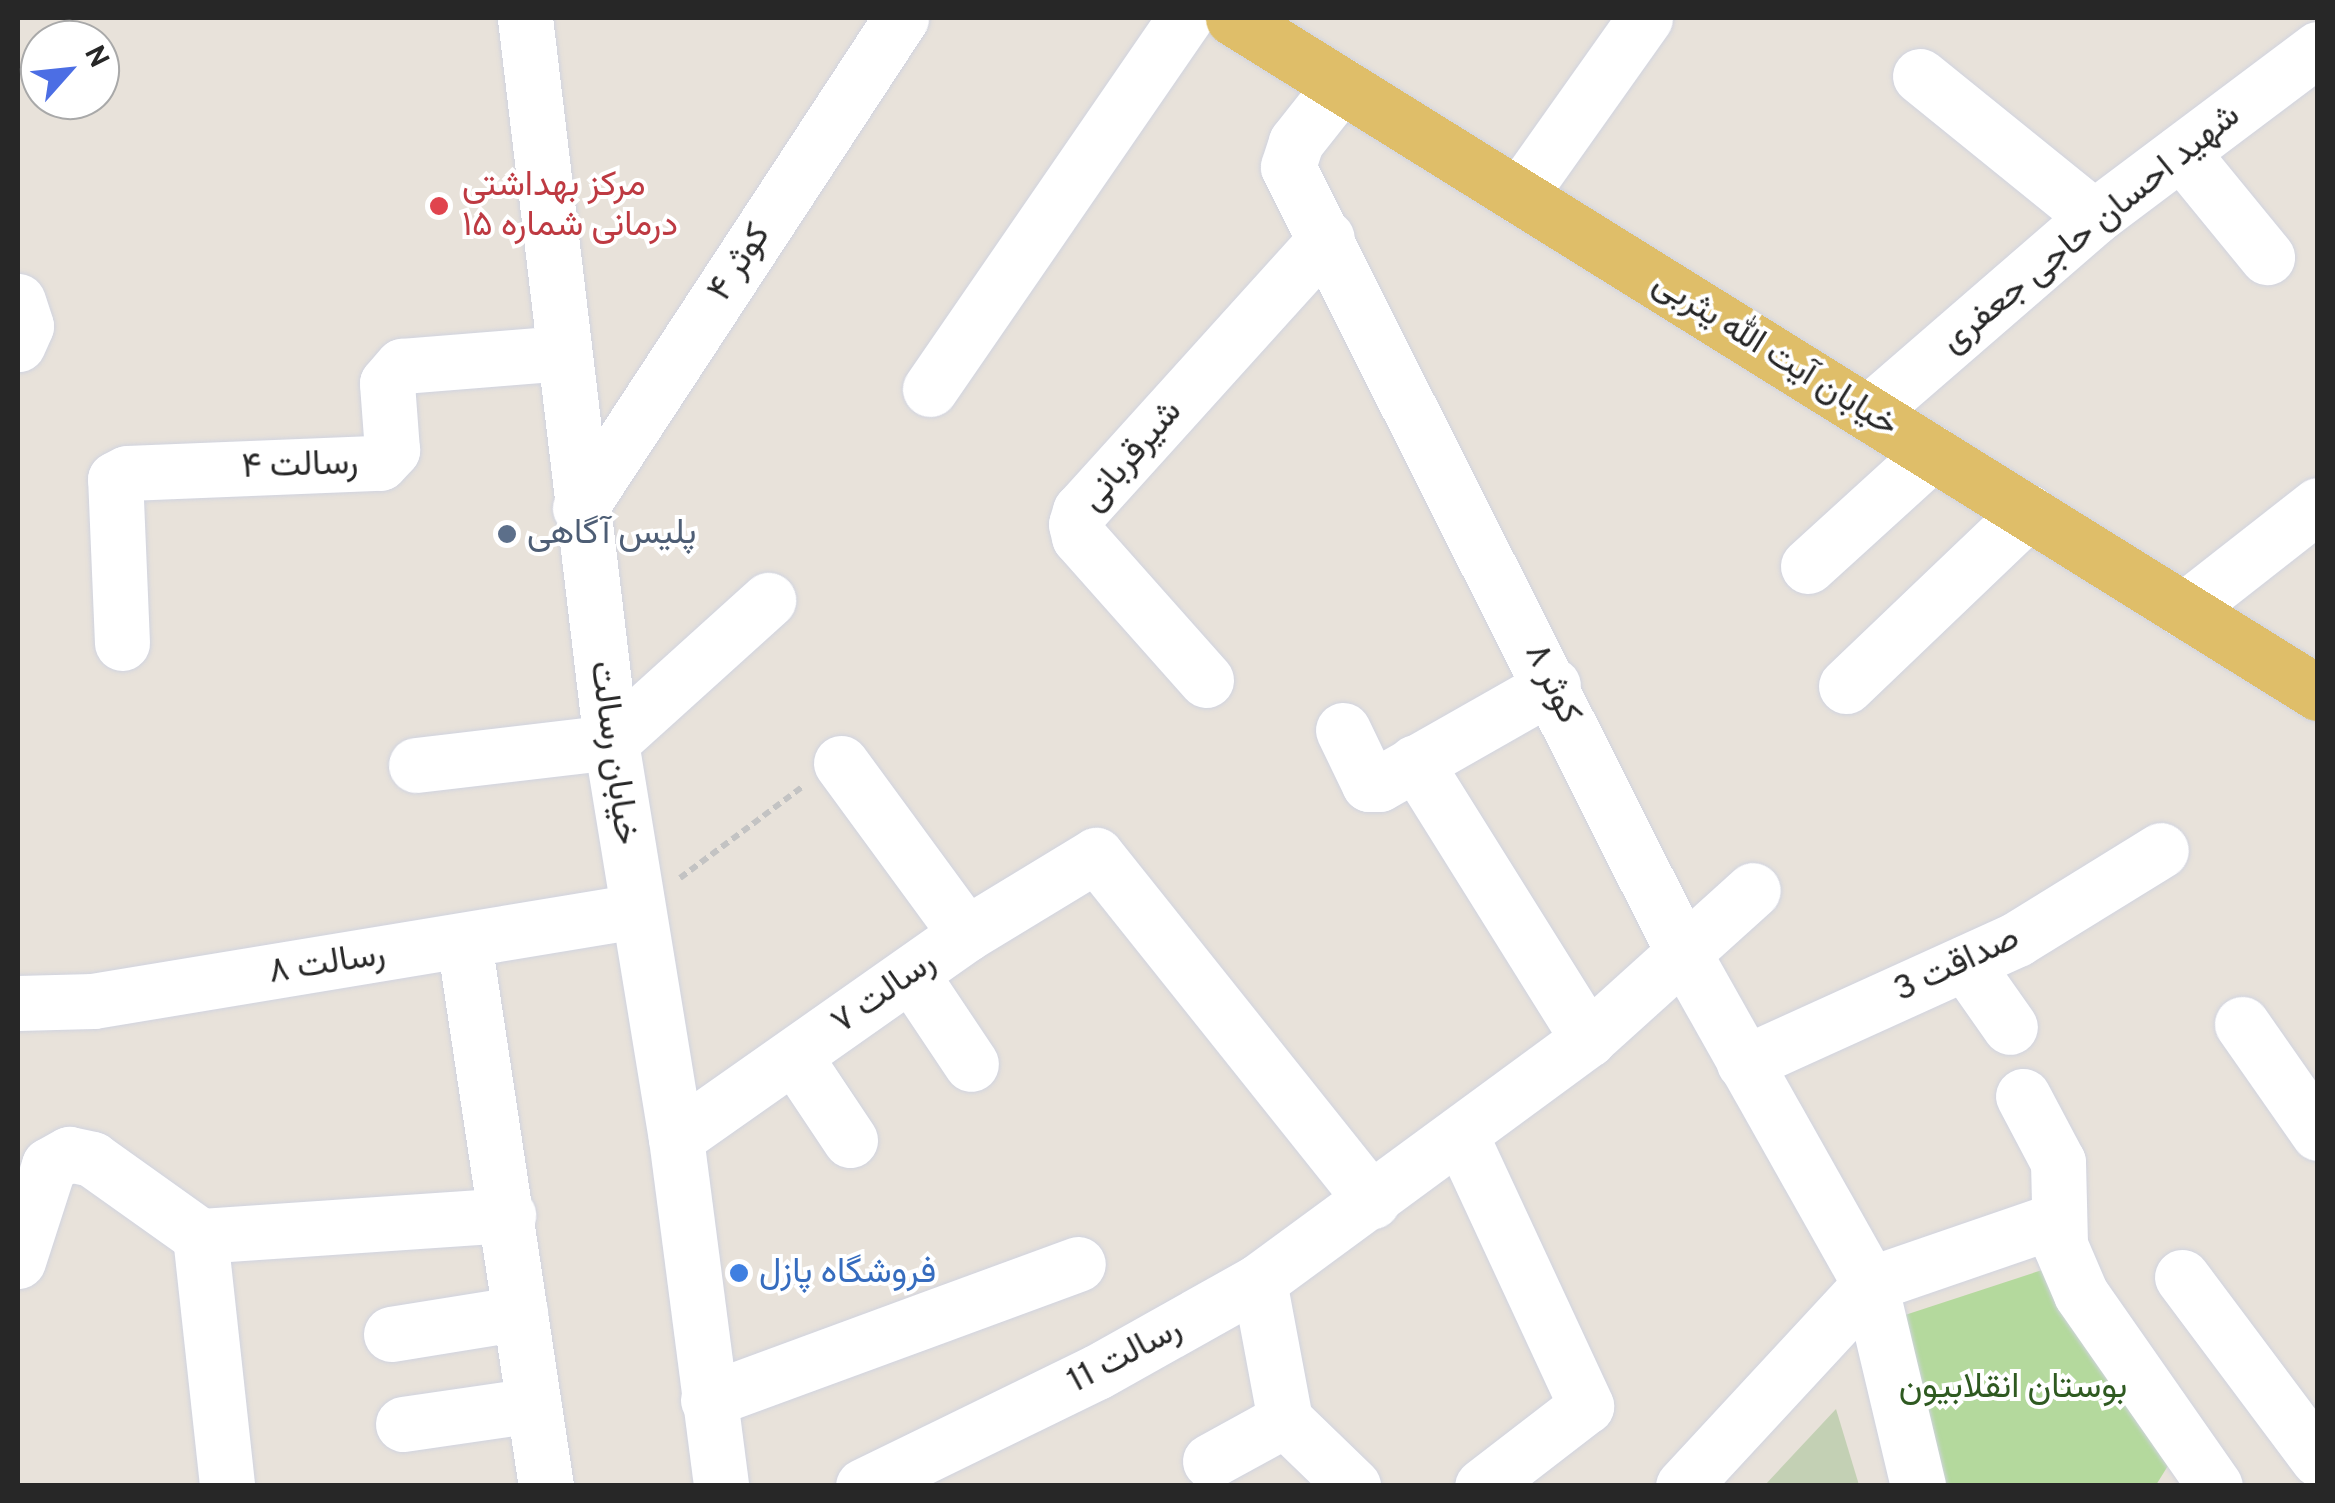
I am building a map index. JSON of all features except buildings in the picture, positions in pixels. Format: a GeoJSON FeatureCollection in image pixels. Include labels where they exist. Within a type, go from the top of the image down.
{"type":"FeatureCollection","features":[{"type":"Feature","properties":{"kind":"main road","name":"خیابان آیت الله یثربی"},"geometry":{"type":"LineString","coordinates":[[1257,24],[1341,85],[2318,693]]}},
{"type":"Feature","properties":{"kind":"street","name":"خیابان رسالت"},"geometry":{"type":"LineString","coordinates":[[525,18],[580,508],[611,742],[676,1138],[722,1486]]}},
{"type":"Feature","properties":{"kind":"street","name":"کوثر ۴"},"geometry":{"type":"LineString","coordinates":[[580,508],[901,18]]}},
{"type":"Feature","properties":{"kind":"street"},"geometry":{"type":"LineString","coordinates":[[930,389],[1185,18]]}},
{"type":"Feature","properties":{"kind":"street"},"geometry":{"type":"LineString","coordinates":[[1519,196],[1645,18]]}},
{"type":"Feature","properties":{"kind":"street","name":"شهید احسان حاجی جعفری"},"geometry":{"type":"LineString","coordinates":[[1868,413],[2094,217],[2181,152],[2310,73]]}},
{"type":"Feature","properties":{"kind":"street"},"geometry":{"type":"LineString","coordinates":[[1920,76],[2094,217]]}},
{"type":"Feature","properties":{"kind":"street","name":"کوثر ۸"},"geometry":{"type":"LineString","coordinates":[[1341,85],[1288,155],[1288,167],[1553,685],[1684,954],[1870,1284],[1918,1486]]}},
{"type":"Feature","properties":{"kind":"street"},"geometry":{"type":"LineString","coordinates":[[2181,152],[2267,258]]}},
{"type":"Feature","properties":{"kind":"street","name":"شیرقربانی"},"geometry":{"type":"LineString","coordinates":[[1206,680],[1079,536],[1080,511],[1327,238]]}},
{"type":"Feature","properties":{"kind":"street","name":"رسالت ۴"},"geometry":{"type":"LineString","coordinates":[[122,643],[115,479],[126,473],[380,463],[392,450],[387,384],[402,366],[563,352]]}},
{"type":"Feature","properties":{"kind":"street"},"geometry":{"type":"LineString","coordinates":[[1808,566],[1932,453]]}},
{"type":"Feature","properties":{"kind":"street"},"geometry":{"type":"LineString","coordinates":[[2184,610],[2318,505]]}},
{"type":"Feature","properties":{"kind":"street"},"geometry":{"type":"LineString","coordinates":[[1846,686],[2028,512]]}},
{"type":"Feature","properties":{"kind":"street"},"geometry":{"type":"LineString","coordinates":[[416,765],[611,742],[768,600]]}},
{"type":"Feature","properties":{"kind":"street"},"geometry":{"type":"LineString","coordinates":[[1343,730],[1369,784],[1553,685]]}},
{"type":"Feature","properties":{"kind":"street"},"geometry":{"type":"LineString","coordinates":[[1415,762],[1588,1038]]}},
{"type":"Feature","properties":{"kind":"street"},"geometry":{"type":"LineString","coordinates":[[841,764],[853,771],[966,934]]}},
{"type":"Feature","properties":{"kind":"street","name":"صداقت 3"},"geometry":{"type":"LineString","coordinates":[[1744,1063],[2017,938],[2161,850]]}},
{"type":"Feature","properties":{"kind":"street","name":"رسالت ۷"},"geometry":{"type":"LineString","coordinates":[[676,1138],[966,934],[1096,856],[1372,1201]]}},
{"type":"Feature","properties":{"kind":"street","name":"رسالت 11"},"geometry":{"type":"LineString","coordinates":[[864,1486],[1097,1372],[1259,1281],[1588,1038],[1753,890]]}},
{"type":"Feature","properties":{"kind":"street","name":"رسالت ۸"},"geometry":{"type":"LineString","coordinates":[[18,1003],[94,1001],[636,911]]}},
{"type":"Feature","properties":{"kind":"street"},"geometry":{"type":"LineString","coordinates":[[464,942],[546,1486]]}},
{"type":"Feature","properties":{"kind":"street"},"geometry":{"type":"LineString","coordinates":[[1965,962],[2010,1026]]}},
{"type":"Feature","properties":{"kind":"street"},"geometry":{"type":"LineString","coordinates":[[911,974],[971,1064]]}},
{"type":"Feature","properties":{"kind":"street"},"geometry":{"type":"LineString","coordinates":[[2242,1024],[2318,1133]]}},
{"type":"Feature","properties":{"kind":"street"},"geometry":{"type":"LineString","coordinates":[[794,1056],[850,1140]]}},
{"type":"Feature","properties":{"kind":"street"},"geometry":{"type":"LineString","coordinates":[[2023,1096],[2058,1162],[2056,1220],[2088,1306],[2207,1482]]}},
{"type":"Feature","properties":{"kind":"street"},"geometry":{"type":"LineString","coordinates":[[1460,1134],[1603,1393],[1482,1486]]}},
{"type":"Feature","properties":{"kind":"street"},"geometry":{"type":"LineString","coordinates":[[18,1261],[49,1165],[70,1154],[92,1159],[200,1236],[508,1215]]}},
{"type":"Feature","properties":{"kind":"street"},"geometry":{"type":"LineString","coordinates":[[1682,1486],[1870,1284],[2056,1220]]}},
{"type":"Feature","properties":{"kind":"street"},"geometry":{"type":"LineString","coordinates":[[200,1236],[227,1486]]}},
{"type":"Feature","properties":{"kind":"street"},"geometry":{"type":"LineString","coordinates":[[708,1400],[1078,1264]]}},
{"type":"Feature","properties":{"kind":"street"},"geometry":{"type":"LineString","coordinates":[[2182,1277],[2317,1456]]}},
{"type":"Feature","properties":{"kind":"street"},"geometry":{"type":"LineString","coordinates":[[1259,1281],[1285,1420],[1352,1486]]}},
{"type":"Feature","properties":{"kind":"street"},"geometry":{"type":"LineString","coordinates":[[391,1334],[520,1313]]}},
{"type":"Feature","properties":{"kind":"street"},"geometry":{"type":"LineString","coordinates":[[403,1424],[534,1405]]}},
{"type":"Feature","properties":{"kind":"street"},"geometry":{"type":"LineString","coordinates":[[1210,1461],[1285,1420]]}},
{"type":"Feature","properties":{"kind":"path"},"geometry":{"type":"LineString","coordinates":[[636,911],[841,764]]}},
{"type":"Feature","properties":{"kind":"green space","name":"بوستان انقلابیون"},"geometry":{"type":"Polygon","coordinates":[[[2042,1270],[2171,1461],[2156,1485],[1944,1485],[1902,1316],[2042,1270]]]}},
{"type":"Feature","properties":{"kind":"green space"},"geometry":{"type":"Polygon","coordinates":[[[1836,1409],[1859,1485],[1765,1485],[1836,1409]]]}},
{"type":"Feature","properties":{"kind":"place","name":"مرکز بهداشتی درمانی شماره ۱۵"},"geometry":{"type":"Point","coordinates":[439,206]}},
{"type":"Feature","properties":{"kind":"place","name":"پلیس آگاهی"},"geometry":{"type":"Point","coordinates":[507,534]}},
{"type":"Feature","properties":{"kind":"place","name":"فروشگاه پازل"},"geometry":{"type":"Point","coordinates":[739,1273]}}]}
